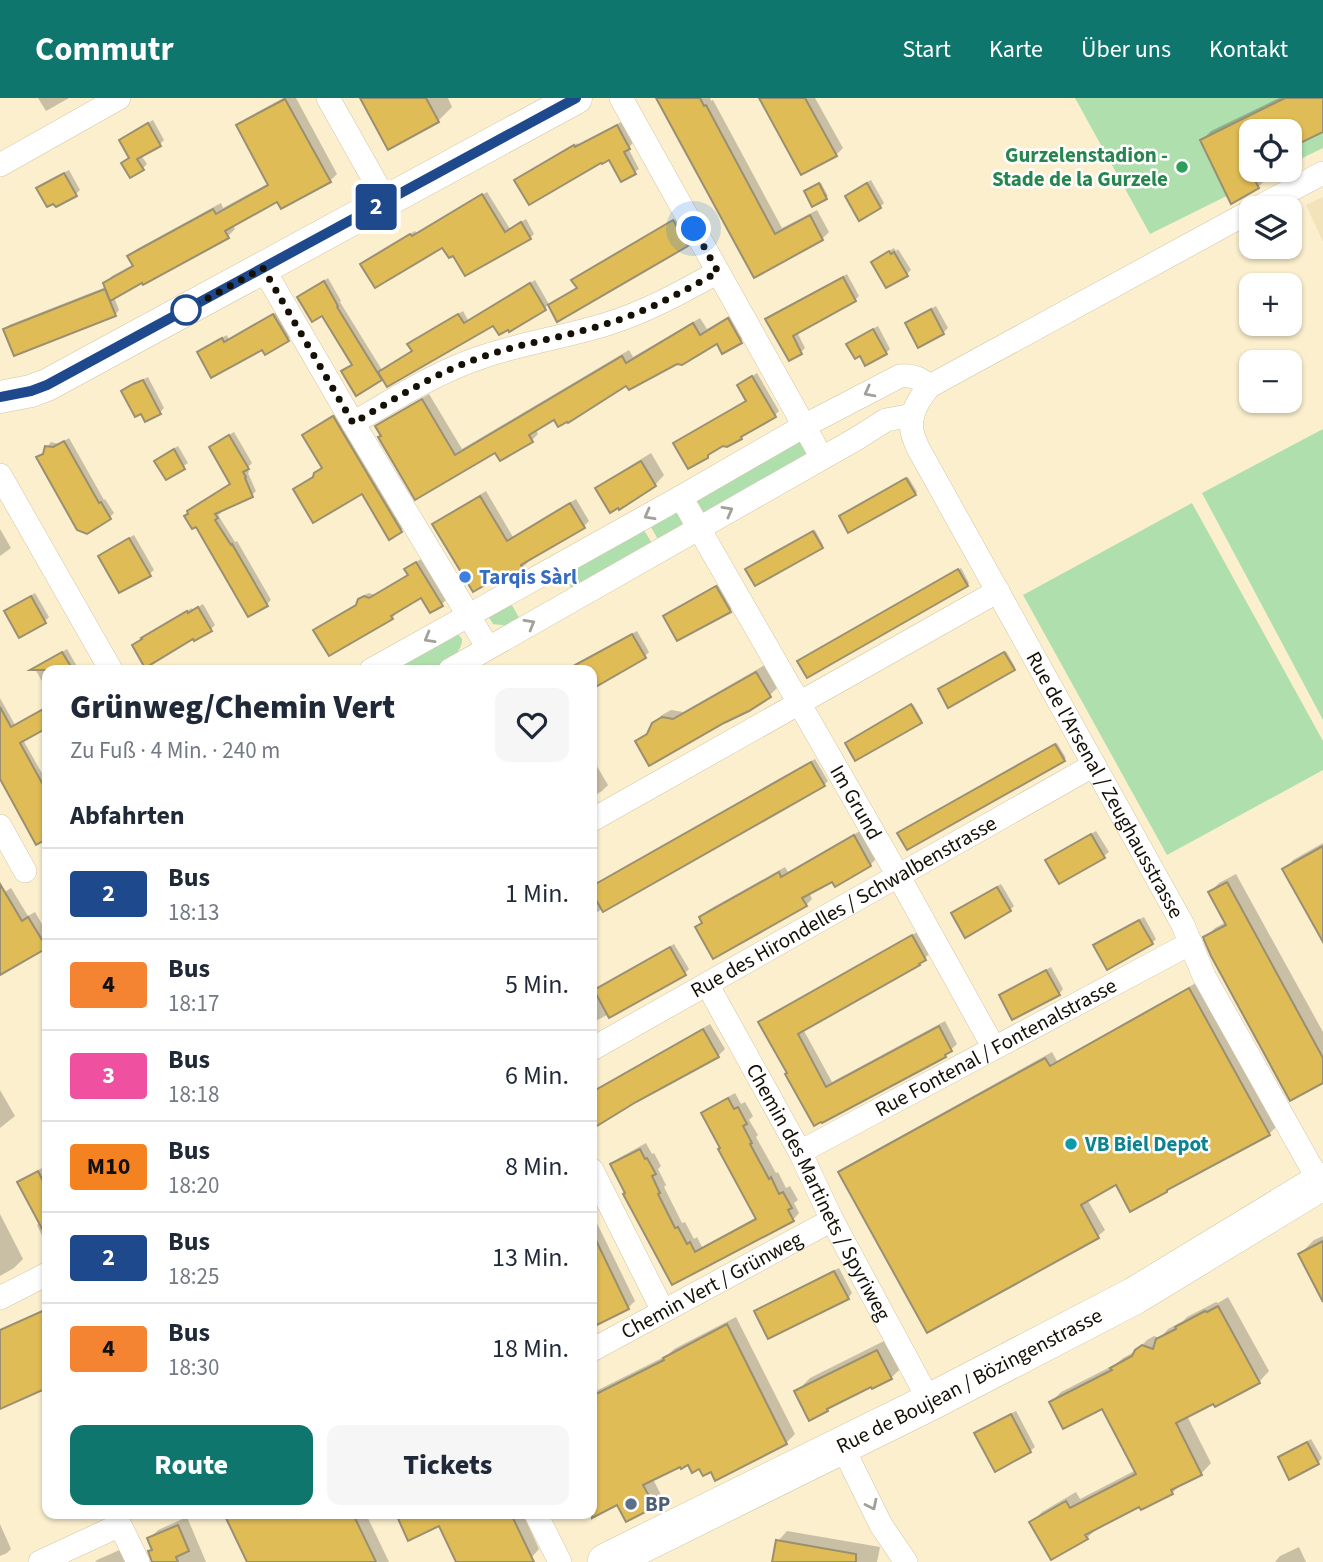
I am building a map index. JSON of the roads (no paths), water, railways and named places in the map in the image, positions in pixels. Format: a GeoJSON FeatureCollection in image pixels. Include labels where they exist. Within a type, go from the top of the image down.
{"type":"FeatureCollection","features":[{"type":"Feature","properties":{"kind":"main road","name":"Rue de Boujean / Bözingenstrasse"},"geometry":{"type":"LineString","coordinates":[[606,1562],[930,1402],[1134,1296],[1321,1182]]}},
{"type":"Feature","properties":{"kind":"street"},"geometry":{"type":"LineString","coordinates":[[0,166],[119,98]]}},
{"type":"Feature","properties":{"kind":"street"},"geometry":{"type":"LineString","coordinates":[[328,98],[386,201]]}},
{"type":"Feature","properties":{"kind":"street"},"geometry":{"type":"LineString","coordinates":[[0,397],[47,385],[576,98]]}},
{"type":"Feature","properties":{"kind":"street"},"geometry":{"type":"LineString","coordinates":[[621,98],[822,458]]}},
{"type":"Feature","properties":{"kind":"street"},"geometry":{"type":"LineString","coordinates":[[1280,196],[1323,173]]}},
{"type":"Feature","properties":{"kind":"street"},"geometry":{"type":"LineString","coordinates":[[459,665],[886,420],[913,415],[930,386],[1239,218]]}},
{"type":"Feature","properties":{"kind":"street"},"geometry":{"type":"LineString","coordinates":[[263,268],[488,648]]}},
{"type":"Feature","properties":{"kind":"street"},"geometry":{"type":"LineString","coordinates":[[353,423],[452,368],[482,356],[607,324],[674,296],[718,272]]}},
{"type":"Feature","properties":{"kind":"street"},"geometry":{"type":"LineString","coordinates":[[380,665],[804,426],[900,376],[917,377],[930,386]]}},
{"type":"Feature","properties":{"kind":"street","name":"Rue de l'Arsenal / Zeughausstrasse"},"geometry":{"type":"LineString","coordinates":[[913,415],[912,433],[918,448],[1183,925],[1204,976],[1321,1182]]}},
{"type":"Feature","properties":{"kind":"street"},"geometry":{"type":"LineString","coordinates":[[0,476],[108,665]]}},
{"type":"Feature","properties":{"kind":"street","name":"Im Grund"},"geometry":{"type":"LineString","coordinates":[[681,497],[994,1048]]}},
{"type":"Feature","properties":{"kind":"street"},"geometry":{"type":"LineString","coordinates":[[597,817],[998,591]]}},
{"type":"Feature","properties":{"kind":"street","name":"Rue des Hirondelles / Schwalbenstrasse"},"geometry":{"type":"LineString","coordinates":[[597,1046],[1094,765]]}},
{"type":"Feature","properties":{"kind":"street"},"geometry":{"type":"LineString","coordinates":[[0,826],[25,871]]}},
{"type":"Feature","properties":{"kind":"street","name":"Rue Fontenal / Fontenalstrasse"},"geometry":{"type":"LineString","coordinates":[[800,1152],[1191,943]]}},
{"type":"Feature","properties":{"kind":"street","name":"Chemin des Martinets / Spyriweg"},"geometry":{"type":"LineString","coordinates":[[707,984],[800,1152],[832,1220],[930,1402]]}},
{"type":"Feature","properties":{"kind":"street"},"geometry":{"type":"LineString","coordinates":[[597,1180],[663,1311]]}},
{"type":"Feature","properties":{"kind":"street","name":"Chemin Vert / Grünweg"},"geometry":{"type":"LineString","coordinates":[[597,1347],[832,1220]]}},
{"type":"Feature","properties":{"kind":"street"},"geometry":{"type":"LineString","coordinates":[[0,1297],[42,1276]]}},
{"type":"Feature","properties":{"kind":"street"},"geometry":{"type":"LineString","coordinates":[[842,1446],[881,1525],[906,1562]]}},
{"type":"Feature","properties":{"kind":"street"},"geometry":{"type":"LineString","coordinates":[[538,1519],[560,1562]]}},
{"type":"Feature","properties":{"kind":"street"},"geometry":{"type":"LineString","coordinates":[[40,1562],[120,1525],[138,1562]]}},
{"type":"Feature","properties":{"kind":"place","name":"Gurzelenstadion - Stade de la Gurzele"},"geometry":{"type":"Point","coordinates":[1182,167]}},
{"type":"Feature","properties":{"kind":"place","name":"Tarqis Sàrl"},"geometry":{"type":"Point","coordinates":[465,577]}},
{"type":"Feature","properties":{"kind":"place","name":"VB Biel Depot"},"geometry":{"type":"Point","coordinates":[1071,1144]}},
{"type":"Feature","properties":{"kind":"place","name":"BP"},"geometry":{"type":"Point","coordinates":[631,1504]}}]}
